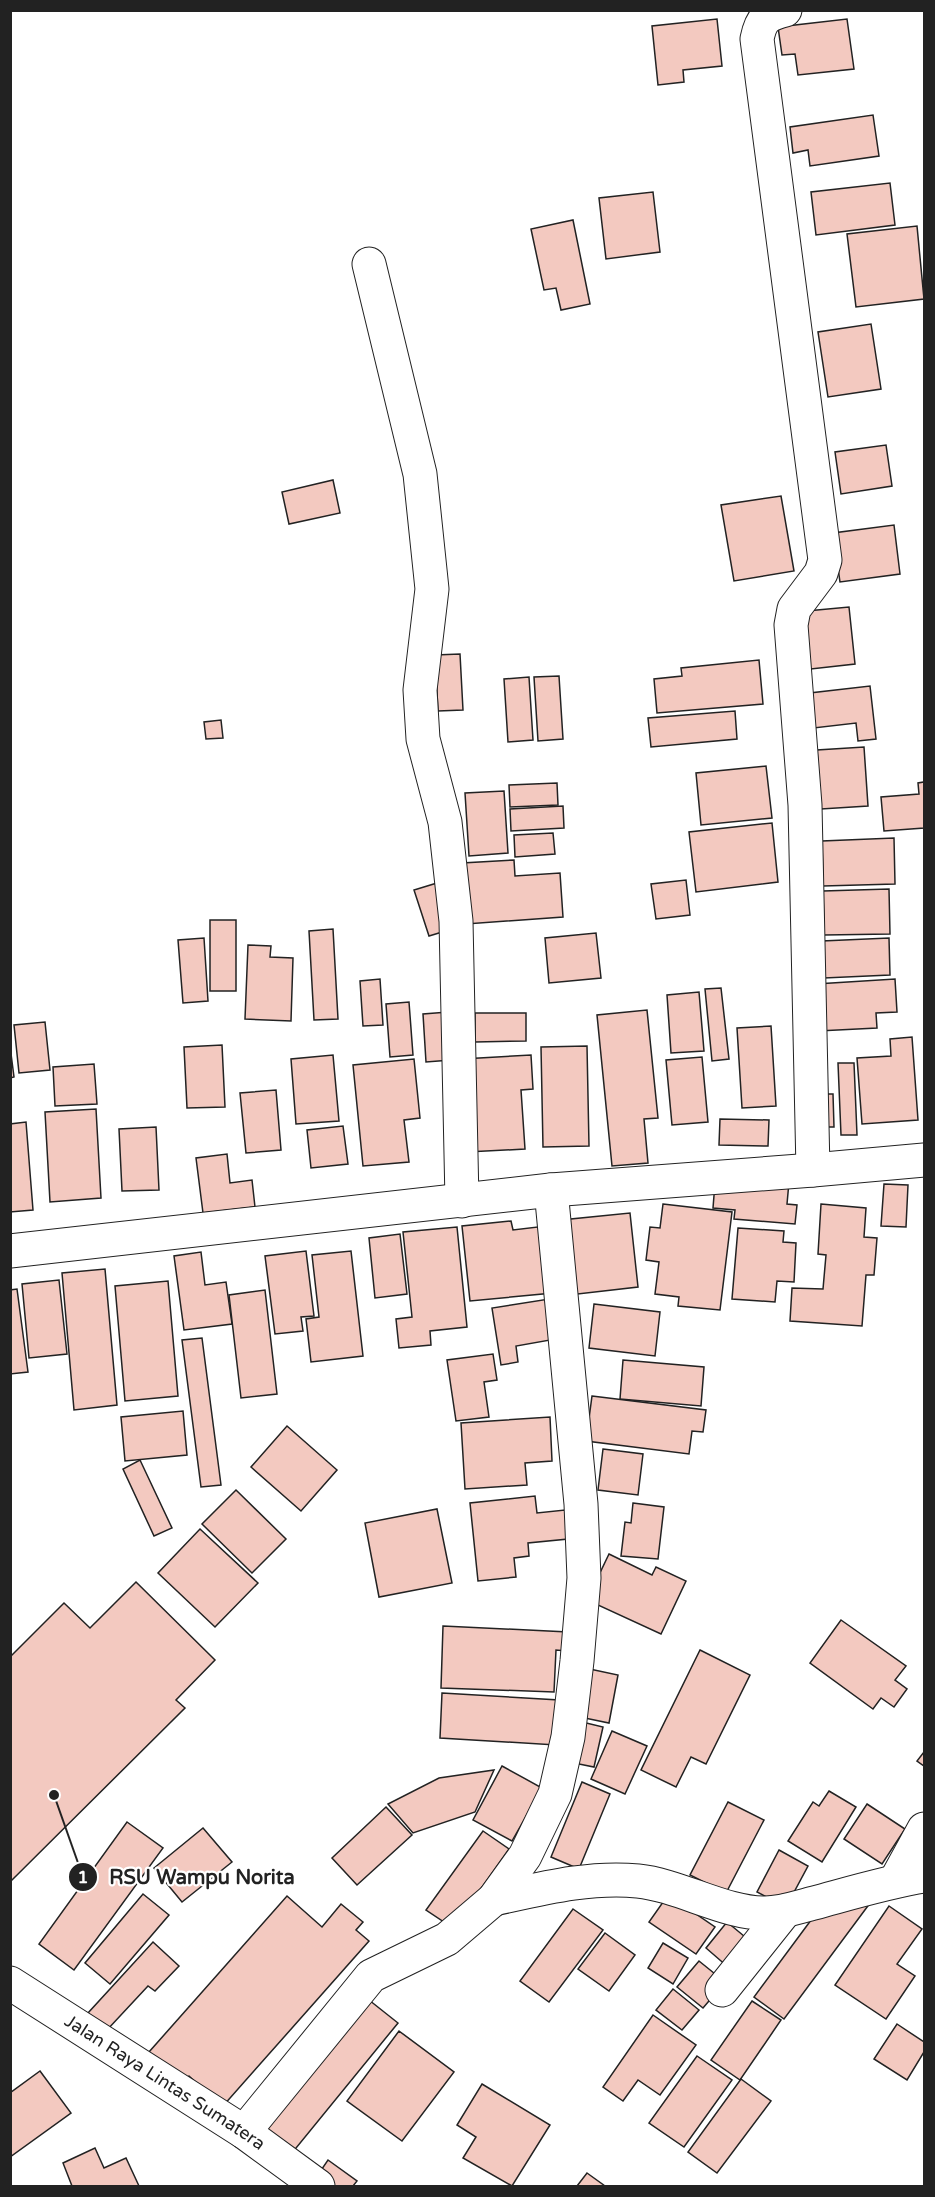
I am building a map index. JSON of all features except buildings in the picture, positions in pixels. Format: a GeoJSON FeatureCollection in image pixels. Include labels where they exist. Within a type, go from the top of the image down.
{"type":"FeatureCollection","features":[{"type":"Feature","properties":{"kind":"main road"},"geometry":{"type":"LineString","coordinates":[[785,10],[771,14],[764,19],[757,39],[825,560],[821,573],[794,609],[791,625],[805,805],[813,1170]]}},
{"type":"Feature","properties":{"kind":"main road"},"geometry":{"type":"LineString","coordinates":[[369,264],[420,474],[431,578],[432,589],[420,690],[423,739],[445,822],[456,921],[462,1202]]}},
{"type":"Feature","properties":{"kind":"main road"},"geometry":{"type":"LineString","coordinates":[[10,1251],[462,1202],[551,1190],[924,1160]]}},
{"type":"Feature","properties":{"kind":"main road"},"geometry":{"type":"LineString","coordinates":[[244,2132],[371,1976],[447,1940],[494,1899],[525,1856],[555,1794],[568,1737],[578,1661],[584,1578],[581,1504],[551,1190]]}},
{"type":"Feature","properties":{"kind":"main road"},"geometry":{"type":"LineString","coordinates":[[494,1899],[548,1887],[602,1880],[639,1881],[688,1893],[741,1910],[765,1914],[785,1911],[910,1878],[924,1829]]}},
{"type":"Feature","properties":{"kind":"main road"},"geometry":{"type":"LineString","coordinates":[[722,1990],[785,1911]]}},
{"type":"Feature","properties":{"kind":"main road","name":"Jalan Raya Lintas Sumatera"},"geometry":{"type":"LineString","coordinates":[[12,1989],[244,2132],[318,2187]]}},
{"type":"Feature","properties":{"kind":"place","name":"RSU Wampu Norita"},"geometry":{"type":"Point","coordinates":[54,1795]}}]}
